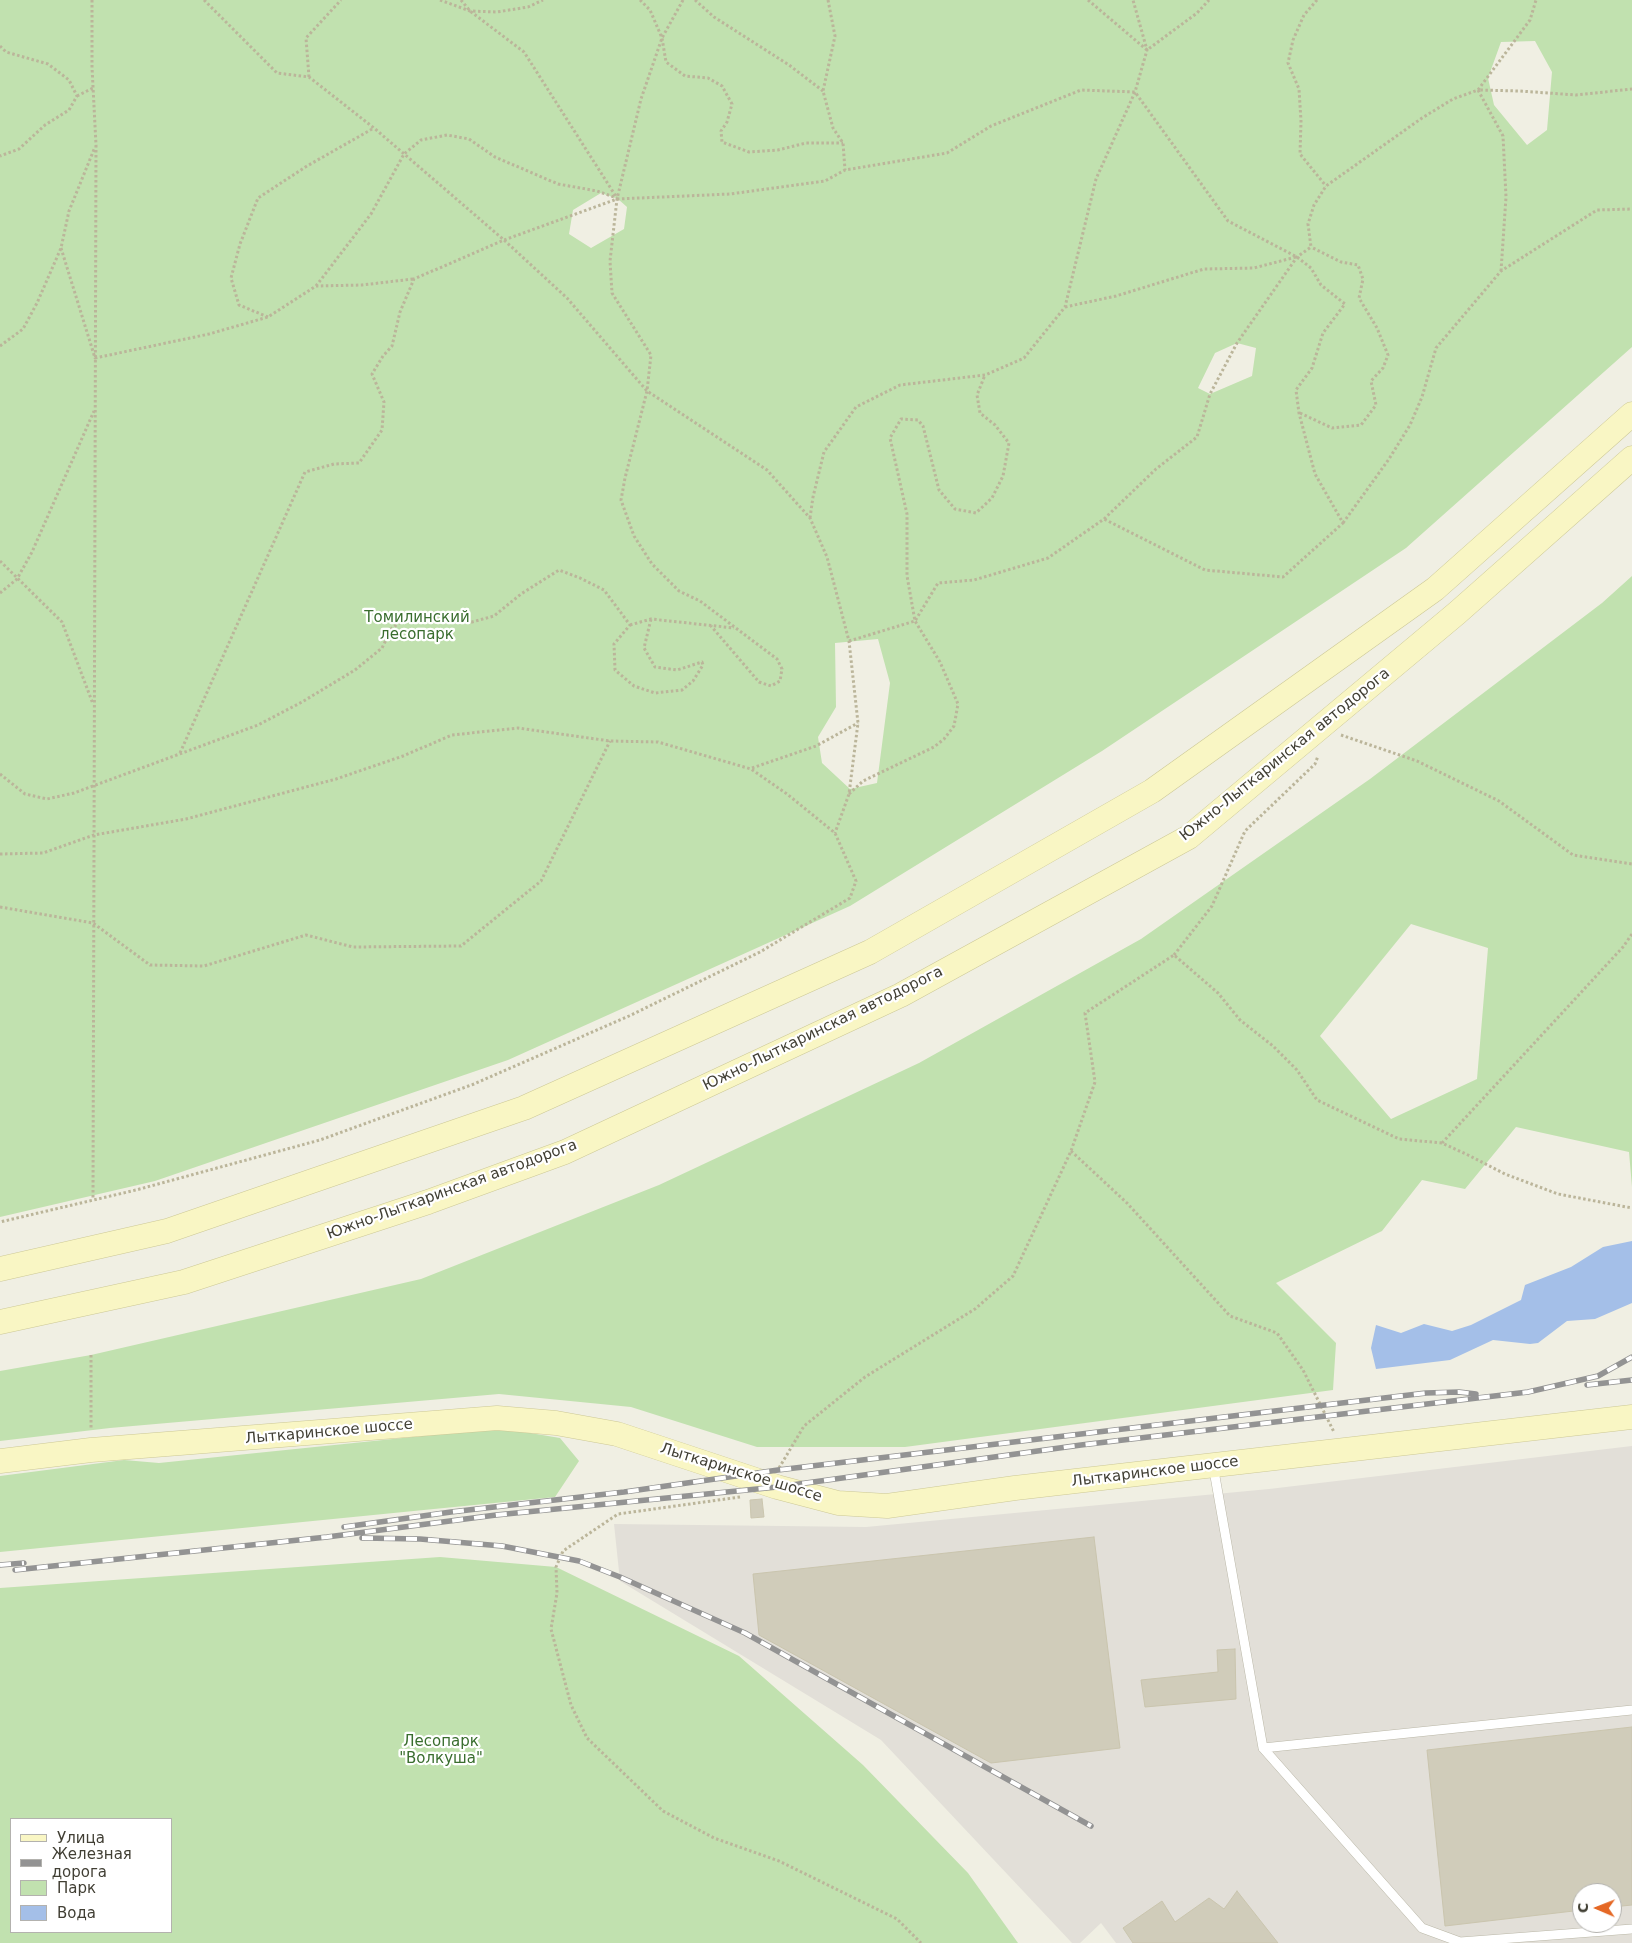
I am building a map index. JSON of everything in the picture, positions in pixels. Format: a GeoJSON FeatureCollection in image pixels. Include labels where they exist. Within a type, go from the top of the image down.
{"type":"FeatureCollection","features":[{"type":"Feature","properties":{"kind":"main road"},"geometry":{"type":"LineString","coordinates":[[0,1270],[166,1231],[524,1108],[870,952],[1152,791],[1435,589],[1632,414]]}},
{"type":"Feature","properties":{"kind":"main road","name":"Южно-Лыткаринская автодорога"},"geometry":{"type":"LineString","coordinates":[[0,1322],[184,1282],[428,1202],[547,1159],[901,995],[1188,837],[1457,613],[1632,458]]}},
{"type":"Feature","properties":{"kind":"main road","name":"Лыткаринское шоссе"},"geometry":{"type":"LineString","coordinates":[[0,1460],[92,1450],[497,1418],[556,1423],[617,1434],[770,1484],[838,1503],[886,1506],[1015,1488],[1632,1417]]}},
{"type":"Feature","properties":{"kind":"lane"},"geometry":{"type":"LineString","coordinates":[[1213,1465],[1264,1748],[1422,1928],[1460,1942],[1632,1929]]}},
{"type":"Feature","properties":{"kind":"lane"},"geometry":{"type":"LineString","coordinates":[[1264,1748],[1632,1710]]}},
{"type":"Feature","properties":{"kind":"path"},"geometry":{"type":"LineString","coordinates":[[92,0],[96,144],[93,1200]]}},
{"type":"Feature","properties":{"kind":"path"},"geometry":{"type":"LineString","coordinates":[[204,0],[277,73],[309,77],[374,128],[504,240],[567,298],[646,391],[766,470],[810,518],[827,557],[850,641],[858,723],[848,794],[835,833]]}},
{"type":"Feature","properties":{"kind":"path"},"geometry":{"type":"LineString","coordinates":[[309,77],[306,38],[341,0]]}},
{"type":"Feature","properties":{"kind":"path"},"geometry":{"type":"LineString","coordinates":[[440,0],[470,11],[497,12],[528,7],[543,0]]}},
{"type":"Feature","properties":{"kind":"path"},"geometry":{"type":"LineString","coordinates":[[461,0],[470,11],[524,52],[617,198]]}},
{"type":"Feature","properties":{"kind":"path"},"geometry":{"type":"LineString","coordinates":[[640,0],[650,10],[662,38],[666,62],[685,76],[708,78],[722,86],[732,104],[727,122],[720,131],[722,142],[749,152],[778,150],[806,143],[843,143]]}},
{"type":"Feature","properties":{"kind":"path"},"geometry":{"type":"LineString","coordinates":[[683,0],[662,38],[641,99],[617,198],[610,261],[612,293],[652,355],[646,391],[621,500],[634,536],[652,564],[679,591],[700,601],[777,660],[782,670],[780,681],[771,686],[759,682],[711,626]]}},
{"type":"Feature","properties":{"kind":"path"},"geometry":{"type":"LineString","coordinates":[[695,0],[714,17],[789,65],[823,91]]}},
{"type":"Feature","properties":{"kind":"path"},"geometry":{"type":"LineString","coordinates":[[828,0],[835,36],[823,91],[833,128],[843,143],[845,170]]}},
{"type":"Feature","properties":{"kind":"path"},"geometry":{"type":"LineString","coordinates":[[1088,0],[1147,50]]}},
{"type":"Feature","properties":{"kind":"path"},"geometry":{"type":"LineString","coordinates":[[810,518],[824,452],[856,407],[900,385],[985,375],[1024,358],[1065,307],[1096,179],[1135,92],[1147,50],[1132,0]]}},
{"type":"Feature","properties":{"kind":"path"},"geometry":{"type":"LineString","coordinates":[[1147,50],[1197,13],[1209,0]]}},
{"type":"Feature","properties":{"kind":"path"},"geometry":{"type":"LineString","coordinates":[[1317,0],[1304,15],[1293,40],[1288,63],[1299,89],[1301,121],[1300,154],[1326,186]]}},
{"type":"Feature","properties":{"kind":"path"},"geometry":{"type":"LineString","coordinates":[[1478,90],[1530,20],[1536,0]]}},
{"type":"Feature","properties":{"kind":"path"},"geometry":{"type":"LineString","coordinates":[[0,46],[6,52],[48,64],[69,80],[77,96]]}},
{"type":"Feature","properties":{"kind":"path"},"geometry":{"type":"LineString","coordinates":[[0,156],[19,149],[44,125],[69,110],[77,96],[93,88]]}},
{"type":"Feature","properties":{"kind":"path"},"geometry":{"type":"LineString","coordinates":[[1311,246],[1308,224],[1314,206],[1326,186],[1422,118],[1453,99],[1478,90],[1576,95],[1632,89]]}},
{"type":"Feature","properties":{"kind":"path"},"geometry":{"type":"LineString","coordinates":[[316,286],[362,285],[414,279],[504,240],[617,198],[730,194],[825,181],[845,170],[946,153],[990,126],[1081,90],[1135,92]]}},
{"type":"Feature","properties":{"kind":"path"},"geometry":{"type":"LineString","coordinates":[[1478,90],[1503,136],[1506,197],[1501,271]]}},
{"type":"Feature","properties":{"kind":"path"},"geometry":{"type":"LineString","coordinates":[[1135,92],[1228,221],[1297,257],[1311,268],[1321,285],[1346,304],[1323,333],[1312,368],[1296,390],[1314,474],[1342,523]]}},
{"type":"Feature","properties":{"kind":"path"},"geometry":{"type":"LineString","coordinates":[[268,317],[239,305],[231,278],[240,244],[258,198],[307,166],[374,128]]}},
{"type":"Feature","properties":{"kind":"path"},"geometry":{"type":"LineString","coordinates":[[95,358],[209,334],[268,317],[316,286],[370,214],[404,154],[421,140],[447,135],[469,139],[495,156],[558,184],[597,191],[617,198]]}},
{"type":"Feature","properties":{"kind":"path"},"geometry":{"type":"LineString","coordinates":[[0,346],[23,329],[37,303],[61,248],[69,211],[96,144]]}},
{"type":"Feature","properties":{"kind":"path"},"geometry":{"type":"LineString","coordinates":[[1104,519],[1205,570],[1283,577],[1342,523],[1389,458],[1410,425],[1422,397],[1436,348],[1501,271],[1596,210],[1632,209]]}},
{"type":"Feature","properties":{"kind":"path"},"geometry":{"type":"LineString","coordinates":[[850,641],[915,621],[938,583],[974,580],[1048,558],[1104,519],[1156,468],[1197,437],[1210,394],[1237,342],[1297,257],[1311,246]]}},
{"type":"Feature","properties":{"kind":"path"},"geometry":{"type":"LineString","coordinates":[[1300,413],[1332,428],[1361,425],[1376,405],[1371,381],[1383,368],[1388,355],[1377,328],[1359,298],[1363,280],[1358,265],[1341,262],[1311,246]]}},
{"type":"Feature","properties":{"kind":"path"},"geometry":{"type":"LineString","coordinates":[[61,248],[95,358]]}},
{"type":"Feature","properties":{"kind":"path"},"geometry":{"type":"LineString","coordinates":[[1065,307],[1116,296],[1204,268],[1254,268],[1297,257]]}},
{"type":"Feature","properties":{"kind":"path"},"geometry":{"type":"LineString","coordinates":[[180,753],[305,472],[334,464],[359,463],[382,430],[384,402],[372,374],[383,356],[392,346],[400,312],[414,279]]}},
{"type":"Feature","properties":{"kind":"path"},"geometry":{"type":"LineString","coordinates":[[848,794],[863,781],[934,747],[944,739],[954,726],[958,704],[940,662],[915,621],[907,576],[907,514],[890,438],[902,420],[918,420],[923,426],[939,490],[955,509],[976,513],[992,498],[1002,476],[1009,443],[995,425],[980,413],[977,394],[985,375]]}},
{"type":"Feature","properties":{"kind":"path"},"geometry":{"type":"LineString","coordinates":[[0,594],[17,579],[32,552],[95,409]]}},
{"type":"Feature","properties":{"kind":"path"},"geometry":{"type":"LineString","coordinates":[[0,561],[62,622],[94,707]]}},
{"type":"Feature","properties":{"kind":"path"},"geometry":{"type":"LineString","coordinates":[[0,774],[25,794],[47,799],[74,794],[258,725],[309,698],[355,670],[382,648],[392,628],[408,617],[472,622],[494,616],[521,594],[559,570],[604,590],[630,624]]}},
{"type":"Feature","properties":{"kind":"path"},"geometry":{"type":"LineString","coordinates":[[651,619],[644,648],[655,668],[676,670],[698,662],[702,662],[704,665],[692,681],[682,690],[655,693],[634,686],[615,670],[614,644],[630,624],[651,619],[736,629]]}},
{"type":"Feature","properties":{"kind":"path"},"geometry":{"type":"LineString","coordinates":[[751,768],[816,746],[858,723]]}},
{"type":"Feature","properties":{"kind":"path"},"geometry":{"type":"LineString","coordinates":[[0,854],[42,853],[94,836],[186,819],[336,779],[403,756],[452,735],[518,728],[610,741],[658,742],[751,768],[835,833],[856,881],[850,898],[760,952],[629,1016],[474,1084],[320,1140],[93,1200],[0,1222]]}},
{"type":"Feature","properties":{"kind":"path"},"geometry":{"type":"LineString","coordinates":[[1337,734],[1417,761],[1499,801],[1573,855],[1632,864]]}},
{"type":"Feature","properties":{"kind":"path"},"geometry":{"type":"LineString","coordinates":[[0,907],[94,923],[150,965],[204,966],[306,935],[353,947],[461,946],[540,881],[610,741]]}},
{"type":"Feature","properties":{"kind":"path"},"geometry":{"type":"LineString","coordinates":[[770,1484],[804,1426],[866,1377],[975,1309],[1013,1276],[1071,1151],[1096,1082],[1086,1013],[1174,955],[1212,906],[1245,831],[1315,764],[1322,747]]}},
{"type":"Feature","properties":{"kind":"path"},"geometry":{"type":"LineString","coordinates":[[1442,1143],[1623,947],[1632,934]]}},
{"type":"Feature","properties":{"kind":"path"},"geometry":{"type":"LineString","coordinates":[[1174,955],[1218,993],[1240,1020],[1273,1046],[1297,1070],[1318,1100],[1399,1139],[1442,1143],[1505,1174],[1558,1194],[1632,1208]]}},
{"type":"Feature","properties":{"kind":"path"},"geometry":{"type":"LineString","coordinates":[[1071,1151],[1127,1203],[1230,1316],[1277,1333],[1303,1370],[1334,1434]]}},
{"type":"Feature","properties":{"kind":"path"},"geometry":{"type":"LineString","coordinates":[[91,1355],[92,1450]]}},
{"type":"Feature","properties":{"kind":"path"},"geometry":{"type":"LineString","coordinates":[[744,1496],[618,1514],[563,1551],[556,1567],[558,1594],[551,1629],[571,1705],[587,1738],[663,1811],[714,1838],[779,1861],[897,1919],[921,1943]]}},
{"type":"Feature","properties":{"kind":"shaded area"},"geometry":{"type":"Polygon","coordinates":[[[1632,1446],[1632,1943],[1116,1943],[1101,1923],[1080,1943],[1072,1943],[881,1740],[620,1581],[614,1524],[866,1527],[1269,1489],[1632,1446]]]}},
{"type":"Feature","properties":{"kind":"green space","name":"Томилинский лесопарк"},"geometry":{"type":"Polygon","coordinates":[[[0,0],[1632,0],[1632,347],[1406,548],[1102,751],[850,906],[508,1060],[155,1181],[0,1217],[0,0]],[[1535,41],[1501,42],[1488,78],[1494,105],[1527,145],[1547,130],[1552,72],[1535,41]],[[601,193],[573,210],[569,234],[591,248],[624,229],[627,207],[618,199],[601,193]],[[1237,343],[1215,353],[1198,388],[1210,394],[1252,376],[1256,348],[1237,343]],[[878,639],[835,643],[836,707],[818,737],[822,763],[850,789],[877,783],[890,683],[878,639]]]}},
{"type":"Feature","properties":{"kind":"green space"},"geometry":{"type":"Polygon","coordinates":[[[1632,576],[1632,1187],[1629,1152],[1516,1127],[1465,1189],[1422,1180],[1382,1231],[1276,1283],[1336,1343],[1333,1390],[905,1447],[757,1447],[631,1407],[499,1394],[110,1428],[0,1441],[0,1371],[91,1355],[421,1279],[659,1185],[919,1063],[1141,939],[1370,779],[1602,603],[1632,576]],[[1411,924],[1320,1036],[1391,1119],[1477,1079],[1488,948],[1411,924]]]}},
{"type":"Feature","properties":{"kind":"green space"},"geometry":{"type":"Polygon","coordinates":[[[500,1428],[560,1438],[579,1461],[555,1497],[0,1552],[0,1476],[124,1460],[159,1463],[500,1428]]]}},
{"type":"Feature","properties":{"kind":"green space","name":"Лесопарк \"Волкуша\""},"geometry":{"type":"Polygon","coordinates":[[[440,1557],[556,1567],[739,1656],[863,1765],[968,1873],[1018,1943],[0,1943],[0,1588],[440,1557]]]}},
{"type":"Feature","properties":{"kind":"water"},"geometry":{"type":"Polygon","coordinates":[[[1632,1241],[1632,1303],[1595,1319],[1567,1321],[1538,1343],[1530,1344],[1493,1340],[1450,1360],[1376,1369],[1371,1348],[1376,1325],[1401,1333],[1424,1324],[1452,1331],[1471,1325],[1521,1300],[1525,1285],[1571,1267],[1603,1247],[1632,1241]]]}},
{"type":"Feature","properties":{"kind":"building"},"geometry":{"type":"Polygon","coordinates":[[[762,1499],[764,1517],[751,1518],[750,1500],[762,1499]]]}},
{"type":"Feature","properties":{"kind":"building"},"geometry":{"type":"Polygon","coordinates":[[[1094,1537],[1120,1748],[991,1763],[759,1635],[753,1574],[1094,1537]]]}},
{"type":"Feature","properties":{"kind":"building"},"geometry":{"type":"Polygon","coordinates":[[[1235,1649],[1236,1699],[1145,1707],[1141,1680],[1218,1672],[1217,1650],[1235,1649]]]}},
{"type":"Feature","properties":{"kind":"building"},"geometry":{"type":"Polygon","coordinates":[[[1632,1727],[1632,1905],[1622,1906],[1622,1883],[1572,1883],[1572,1911],[1445,1926],[1427,1750],[1632,1727]]]}},
{"type":"Feature","properties":{"kind":"building"},"geometry":{"type":"Polygon","coordinates":[[[1237,1891],[1278,1943],[1133,1943],[1123,1928],[1162,1901],[1175,1922],[1209,1898],[1224,1909],[1237,1891]]]}},
{"type":"Feature","properties":{"kind":"railway"},"geometry":{"type":"LineString","coordinates":[[15,1570],[327,1537],[496,1515],[777,1487],[1081,1445],[1528,1392],[1598,1376],[1632,1357]]}},
{"type":"Feature","properties":{"kind":"railway"},"geometry":{"type":"LineString","coordinates":[[1587,1385],[1632,1380]]}},
{"type":"Feature","properties":{"kind":"railway"},"geometry":{"type":"LineString","coordinates":[[344,1527],[451,1512],[624,1492],[778,1470],[1426,1393],[1459,1392],[1476,1394]]}},
{"type":"Feature","properties":{"kind":"railway"},"geometry":{"type":"LineString","coordinates":[[362,1538],[420,1539],[502,1546],[579,1561],[620,1577],[745,1633],[1091,1826]]}},
{"type":"Feature","properties":{"kind":"railway"},"geometry":{"type":"LineString","coordinates":[[0,1565],[24,1563]]}}]}
